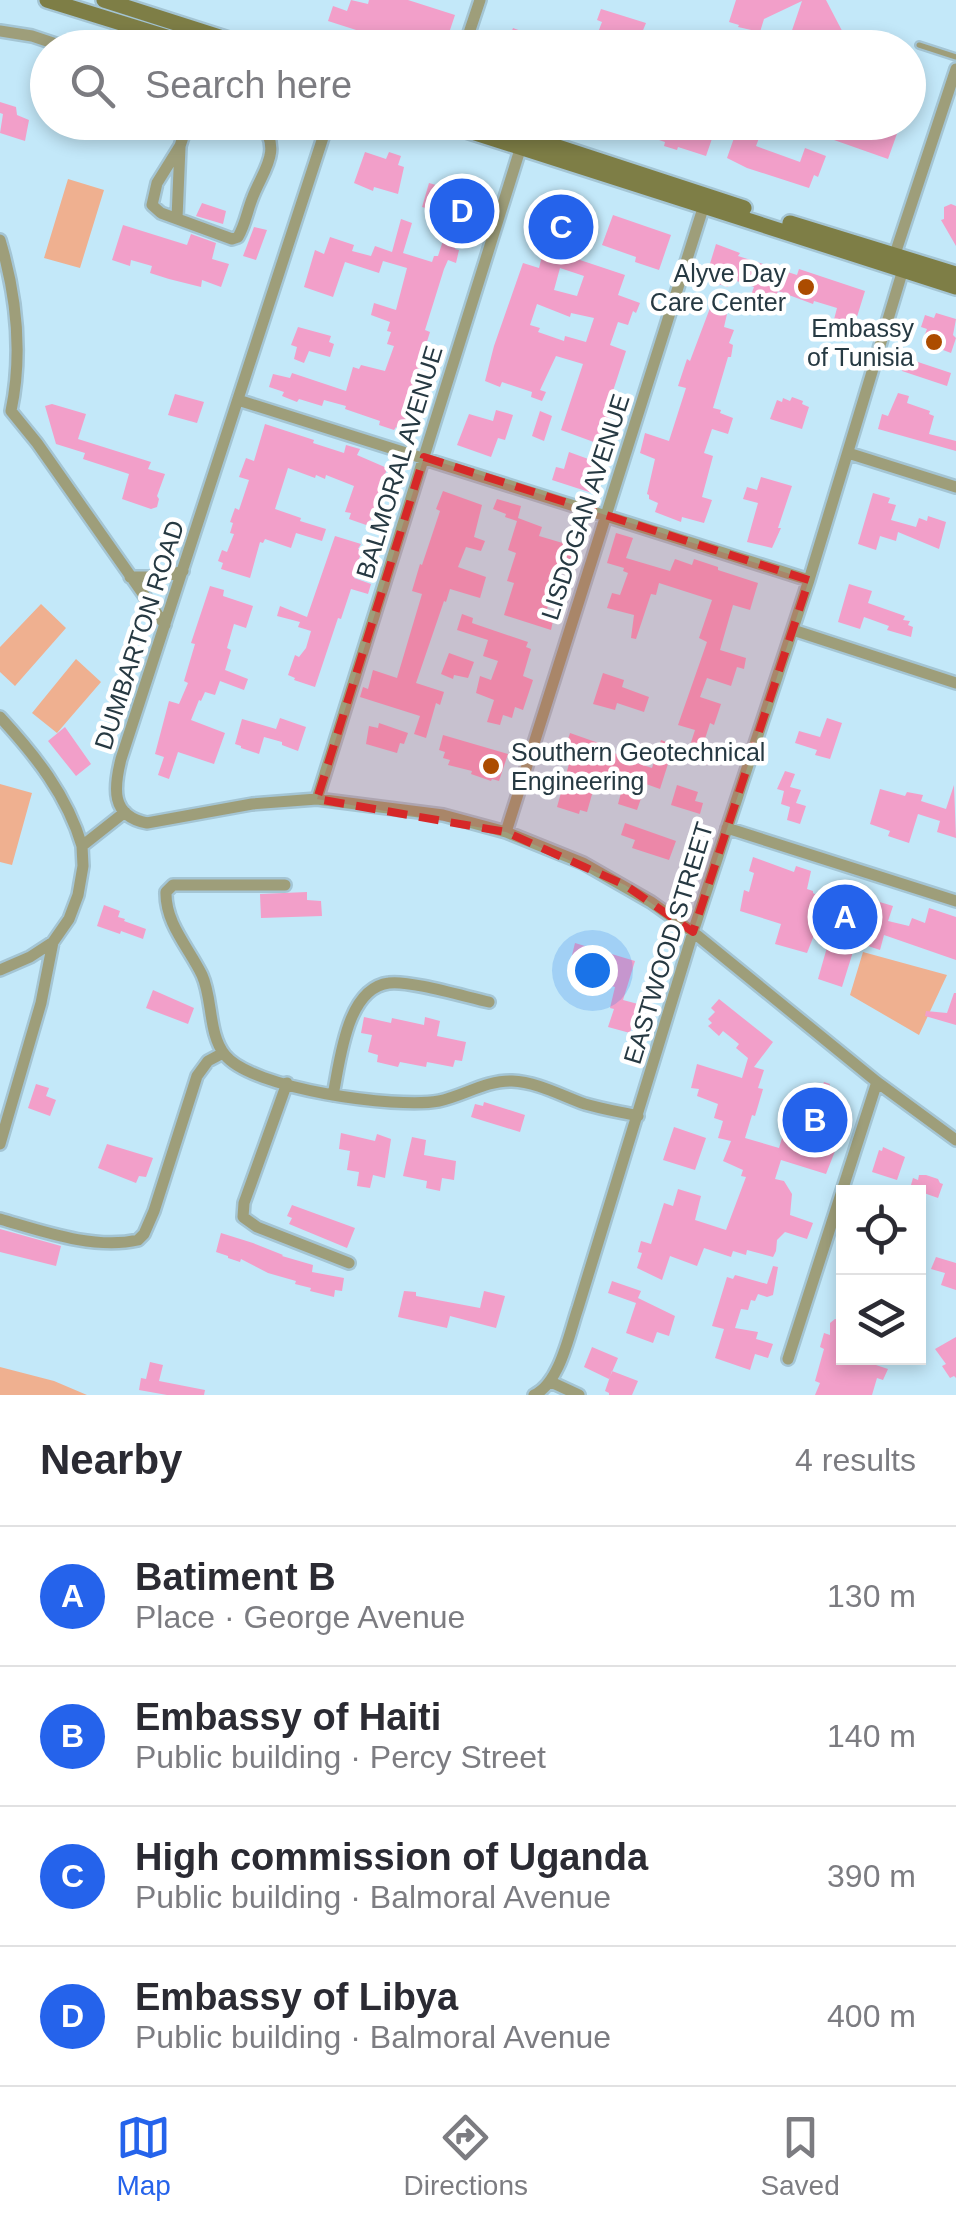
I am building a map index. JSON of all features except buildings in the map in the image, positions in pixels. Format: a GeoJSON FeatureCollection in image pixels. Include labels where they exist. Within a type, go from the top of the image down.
{"type":"FeatureCollection","features":[{"type":"Feature","properties":{"kind":"main road"},"geometry":{"type":"LineString","coordinates":[[47,0],[144,30]]}},
{"type":"Feature","properties":{"kind":"main road"},"geometry":{"type":"LineString","coordinates":[[104,0],[198,30]]}},
{"type":"Feature","properties":{"kind":"main road"},"geometry":{"type":"LineString","coordinates":[[510,140],[899,263],[956,287]]}},
{"type":"Feature","properties":{"kind":"main road"},"geometry":{"type":"LineString","coordinates":[[516,140],[522,143]]}},
{"type":"Feature","properties":{"kind":"main road"},"geometry":{"type":"LineString","coordinates":[[899,263],[956,274]]}},
{"type":"Feature","properties":{"kind":"street"},"geometry":{"type":"LineString","coordinates":[[470,30],[480,0]]}},
{"type":"Feature","properties":{"kind":"street"},"geometry":{"type":"LineString","coordinates":[[0,31],[30,36]]}},
{"type":"Feature","properties":{"kind":"street","name":"EASTWOOD STREET"},"geometry":{"type":"LineString","coordinates":[[551,1382],[578,1308],[693,932],[810,580],[956,69]]}},
{"type":"Feature","properties":{"kind":"street"},"geometry":{"type":"LineString","coordinates":[[182,140],[158,182],[152,198],[154,208],[232,239],[238,237],[267,171],[268,140]]}},
{"type":"Feature","properties":{"kind":"street","name":"DUMBARTON ROAD"},"geometry":{"type":"LineString","coordinates":[[124,812],[115,791],[117,776],[322,140]]}},
{"type":"Feature","properties":{"kind":"street","name":"BALMORAL AVENUE"},"geometry":{"type":"LineString","coordinates":[[316,800],[522,143]]}},
{"type":"Feature","properties":{"kind":"street"},"geometry":{"type":"LineString","coordinates":[[176,218],[180,146]]}},
{"type":"Feature","properties":{"kind":"street","name":"LISDOGAN AVENUE"},"geometry":{"type":"LineString","coordinates":[[506,832],[705,201]]}},
{"type":"Feature","properties":{"kind":"street"},"geometry":{"type":"LineString","coordinates":[[0,240],[16,310],[18,369],[6,411],[37,443],[165,626]]}},
{"type":"Feature","properties":{"kind":"street"},"geometry":{"type":"LineString","coordinates":[[238,400],[810,580]]}},
{"type":"Feature","properties":{"kind":"street"},"geometry":{"type":"LineString","coordinates":[[848,453],[956,487]]}},
{"type":"Feature","properties":{"kind":"street"},"geometry":{"type":"LineString","coordinates":[[130,577],[161,578],[183,571]]}},
{"type":"Feature","properties":{"kind":"street"},"geometry":{"type":"LineString","coordinates":[[793,630],[956,683]]}},
{"type":"Feature","properties":{"kind":"street"},"geometry":{"type":"LineString","coordinates":[[0,717],[30,749],[71,814],[82,846],[83,866],[69,919],[53,942],[0,970]]}},
{"type":"Feature","properties":{"kind":"street"},"geometry":{"type":"LineString","coordinates":[[82,846],[124,812],[147,823],[252,804],[316,800],[443,815],[506,832],[583,863],[625,885],[693,932],[877,1082],[956,1140]]}},
{"type":"Feature","properties":{"kind":"street"},"geometry":{"type":"LineString","coordinates":[[727,828],[956,901]]}},
{"type":"Feature","properties":{"kind":"street"},"geometry":{"type":"LineString","coordinates":[[286,885],[174,885],[166,892],[173,925],[206,987],[218,1041],[223,1052],[241,1068],[333,1096],[406,1103],[436,1102],[496,1082],[514,1081],[638,1116]]}},
{"type":"Feature","properties":{"kind":"street"},"geometry":{"type":"LineString","coordinates":[[0,1144],[41,1003],[53,942]]}},
{"type":"Feature","properties":{"kind":"street"},"geometry":{"type":"LineString","coordinates":[[333,1096],[348,1028],[358,1004],[370,990],[394,982],[489,1002]]}},
{"type":"Feature","properties":{"kind":"street"},"geometry":{"type":"LineString","coordinates":[[0,1219],[72,1237],[138,1240],[154,1211],[197,1076],[223,1052]]}},
{"type":"Feature","properties":{"kind":"street"},"geometry":{"type":"LineString","coordinates":[[788,1359],[877,1082]]}},
{"type":"Feature","properties":{"kind":"street"},"geometry":{"type":"LineString","coordinates":[[287,1084],[244,1202],[243,1217],[257,1227],[349,1263]]}},
{"type":"Feature","properties":{"kind":"street"},"geometry":{"type":"LineString","coordinates":[[534,1395],[551,1382],[579,1395]]}},
{"type":"Feature","properties":{"kind":"lane"},"geometry":{"type":"LineString","coordinates":[[926,48],[956,58]]}},
{"type":"Feature","properties":{"kind":"highlighted area"},"geometry":{"type":"Polygon","coordinates":[[[424,457],[809,580],[693,932],[625,885],[506,832],[317,799],[424,457]]]}},
{"type":"Feature","properties":{"kind":"shaded area"},"geometry":{"type":"Polygon","coordinates":[[[68,179],[104,190],[80,268],[44,258],[68,179]]]}},
{"type":"Feature","properties":{"kind":"shaded area"},"geometry":{"type":"Polygon","coordinates":[[[41,604],[66,628],[15,686],[0,672],[0,647],[41,604]]]}},
{"type":"Feature","properties":{"kind":"shaded area"},"geometry":{"type":"Polygon","coordinates":[[[76,659],[101,682],[57,733],[32,713],[76,659]]]}},
{"type":"Feature","properties":{"kind":"shaded area"},"geometry":{"type":"Polygon","coordinates":[[[0,784],[32,793],[12,865],[0,862],[0,784]]]}},
{"type":"Feature","properties":{"kind":"shaded area"},"geometry":{"type":"Polygon","coordinates":[[[863,952],[947,975],[919,1035],[850,995],[863,952]]]}},
{"type":"Feature","properties":{"kind":"shaded area"},"geometry":{"type":"Polygon","coordinates":[[[0,1367],[54,1381],[87,1395],[0,1395],[0,1367]]]}},
{"type":"Feature","properties":{"kind":"place","name":"Embassy of Libya"},"geometry":{"type":"Point","coordinates":[462,211]}},
{"type":"Feature","properties":{"kind":"place","name":"High commission of Uganda"},"geometry":{"type":"Point","coordinates":[561,227]}},
{"type":"Feature","properties":{"kind":"place","name":"Alyve Day Care Center"},"geometry":{"type":"Point","coordinates":[806,287]}},
{"type":"Feature","properties":{"kind":"place","name":"Embassy of Tunisia"},"geometry":{"type":"Point","coordinates":[934,342]}},
{"type":"Feature","properties":{"kind":"place","name":"Southern Geotechnical Engineering"},"geometry":{"type":"Point","coordinates":[491,766]}},
{"type":"Feature","properties":{"kind":"place","name":"Batiment B"},"geometry":{"type":"Point","coordinates":[845,917]}},
{"type":"Feature","properties":{"kind":"place","name":"Embassy of Haiti"},"geometry":{"type":"Point","coordinates":[815,1120]}}]}
